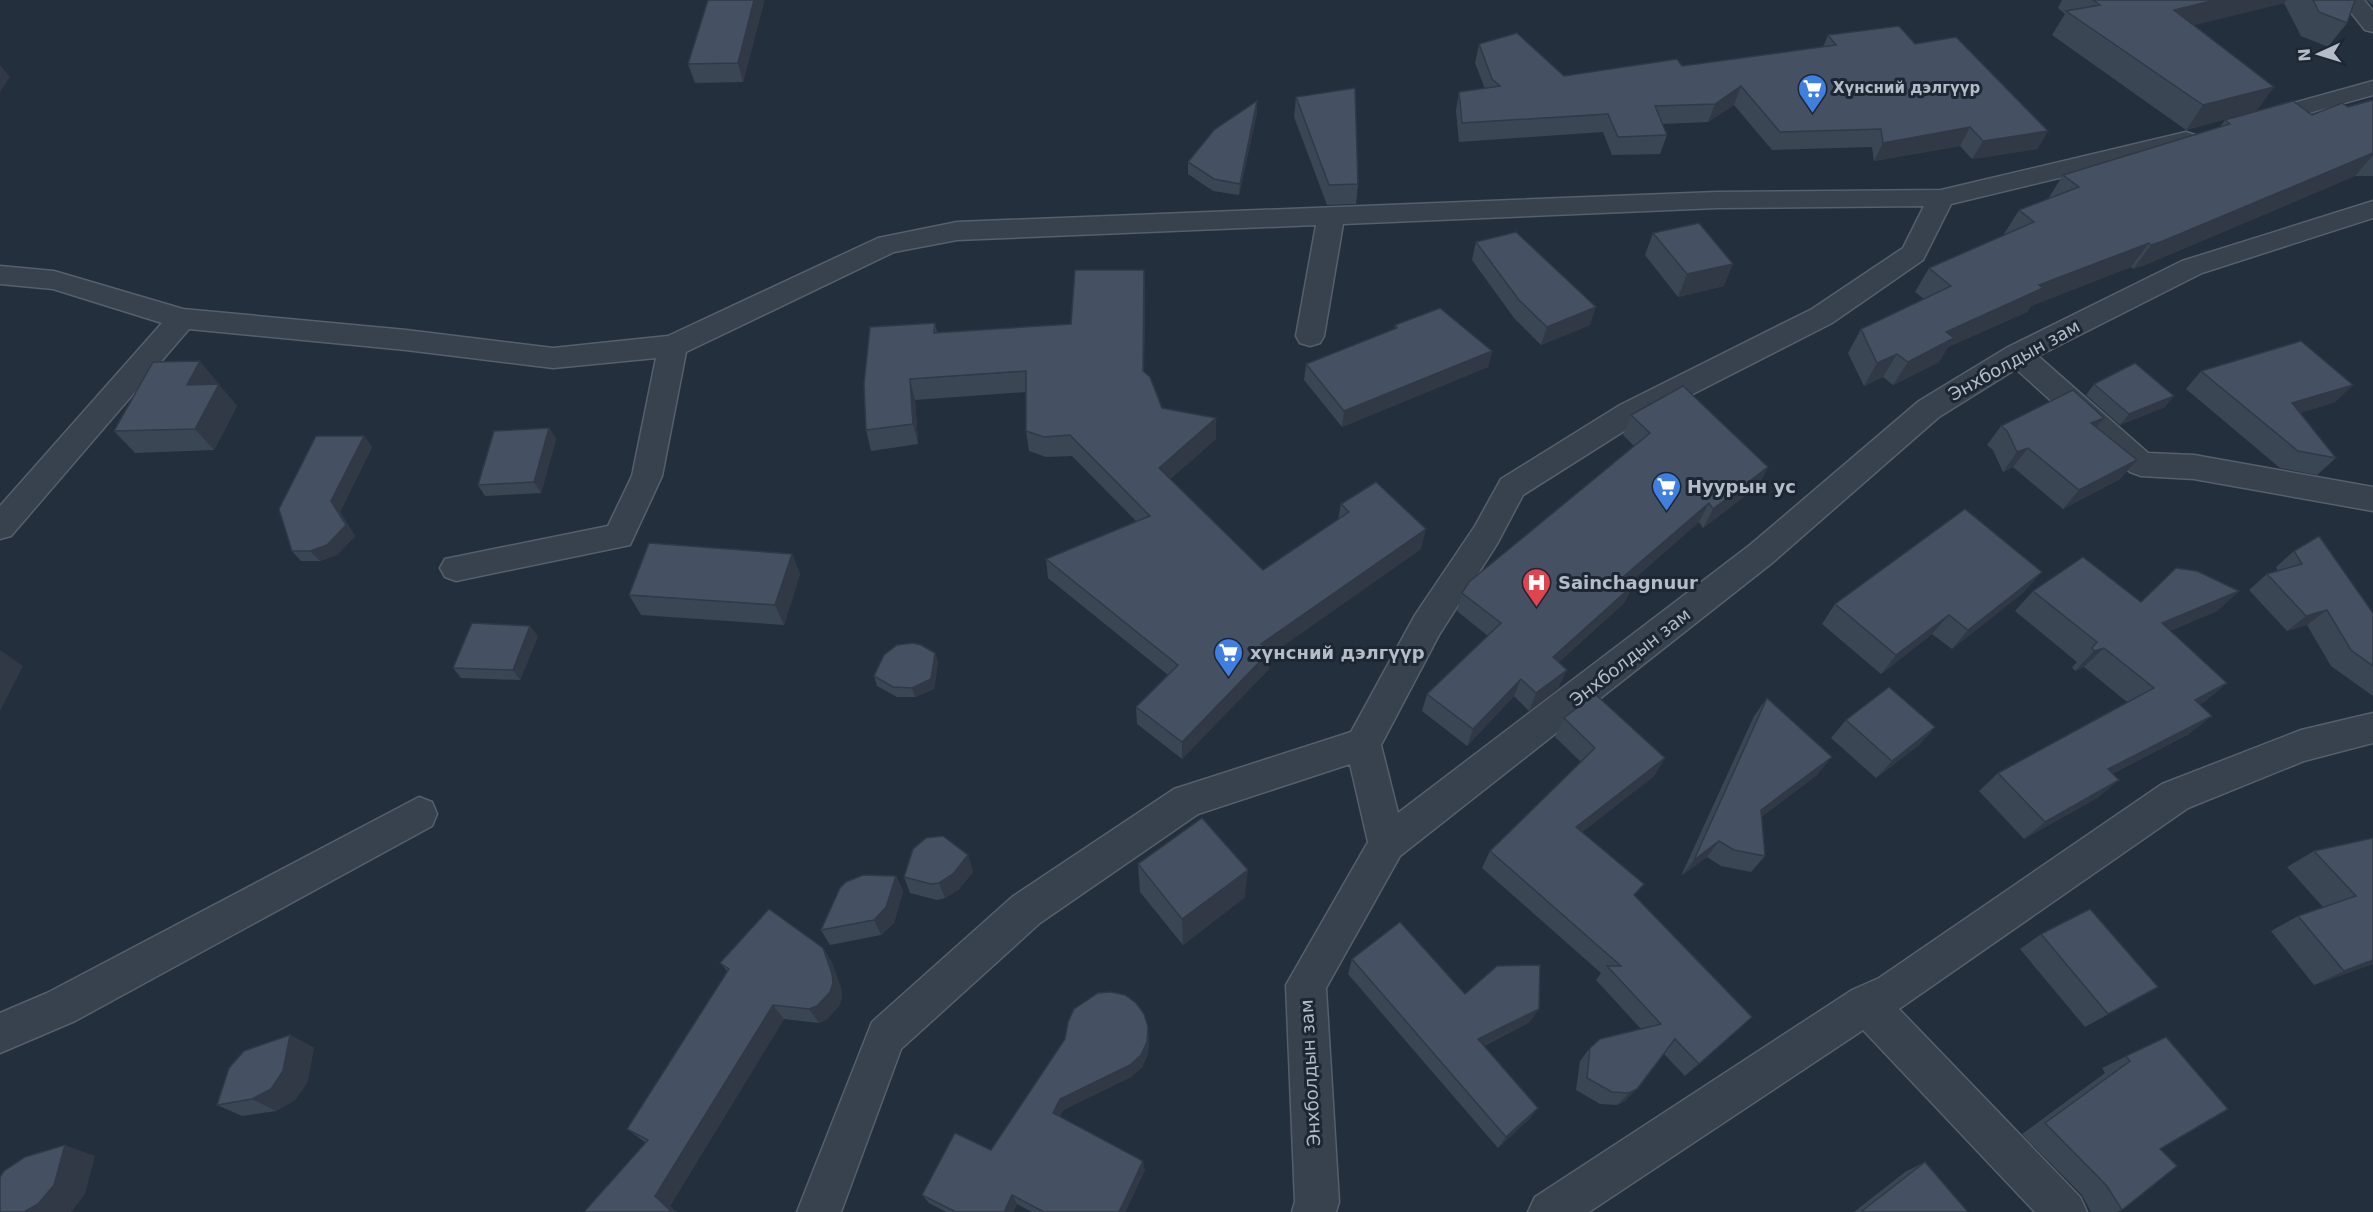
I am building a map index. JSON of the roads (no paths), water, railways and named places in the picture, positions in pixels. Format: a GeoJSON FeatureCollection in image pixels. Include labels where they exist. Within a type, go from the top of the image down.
{"type":"FeatureCollection","features":[{"type":"Feature","properties":{"kind":"street"},"geometry":{"type":"LineString","coordinates":[[2352,0],[2373,25]]}},
{"type":"Feature","properties":{"kind":"street"},"geometry":{"type":"LineString","coordinates":[[2239,126],[2373,88]]}},
{"type":"Feature","properties":{"kind":"street"},"geometry":{"type":"LineString","coordinates":[[0,275],[54,280],[183,319],[406,340],[553,358],[673,346],[887,244],[957,231],[1717,200],[1941,198],[2206,135]]}},
{"type":"Feature","properties":{"kind":"street"},"geometry":{"type":"LineString","coordinates":[[1387,844],[1363,744],[1427,625],[1486,535],[1512,487],[1630,413],[1832,310],[1914,254],[1941,198]]}},
{"type":"Feature","properties":{"kind":"street","name":"Энхболдын зам"},"geometry":{"type":"LineString","coordinates":[[1314,1212],[1317,1202],[1306,985],[1387,844],[1761,554],[1929,409],[2018,354],[2192,267],[2373,209]]}},
{"type":"Feature","properties":{"kind":"street"},"geometry":{"type":"LineString","coordinates":[[1310,336],[1331,216]]}},
{"type":"Feature","properties":{"kind":"street"},"geometry":{"type":"LineString","coordinates":[[0,526],[183,319]]}},
{"type":"Feature","properties":{"kind":"street"},"geometry":{"type":"LineString","coordinates":[[456,568],[619,536],[646,476],[673,346]]}},
{"type":"Feature","properties":{"kind":"street"},"geometry":{"type":"LineString","coordinates":[[2018,354],[2140,465],[2194,467],[2373,499]]}},
{"type":"Feature","properties":{"kind":"street"},"geometry":{"type":"LineString","coordinates":[[1550,1212],[1646,1151],[1866,1004],[1893,992],[2175,796],[2301,746],[2373,728]]}},
{"type":"Feature","properties":{"kind":"street"},"geometry":{"type":"LineString","coordinates":[[819,1212],[886,1036],[1026,910],[1187,801],[1363,744]]}},
{"type":"Feature","properties":{"kind":"street"},"geometry":{"type":"LineString","coordinates":[[0,1033],[61,1007],[419,814]]}},
{"type":"Feature","properties":{"kind":"street"},"geometry":{"type":"LineString","coordinates":[[1866,1004],[2065,1212]]}},
{"type":"Feature","properties":{"kind":"place","name":"Хүнсний дэлгүүр"},"geometry":{"type":"Point","coordinates":[1812,114]}},
{"type":"Feature","properties":{"kind":"place","name":"Нуурын ус"},"geometry":{"type":"Point","coordinates":[1666,512]}},
{"type":"Feature","properties":{"kind":"place","name":"Sainchagnuur"},"geometry":{"type":"Point","coordinates":[1537,608]}},
{"type":"Feature","properties":{"kind":"place","name":"хүнсний дэлгүүр"},"geometry":{"type":"Point","coordinates":[1229,678]}}]}
